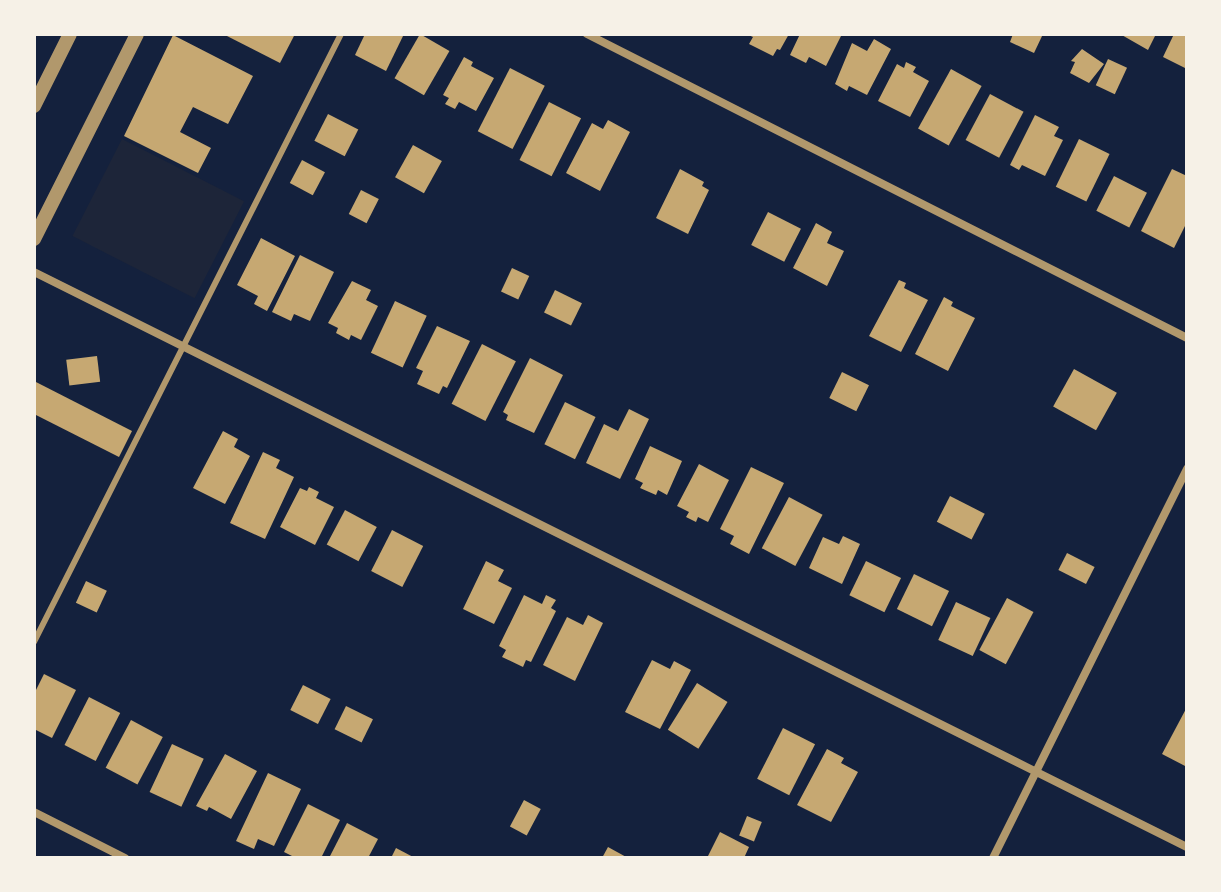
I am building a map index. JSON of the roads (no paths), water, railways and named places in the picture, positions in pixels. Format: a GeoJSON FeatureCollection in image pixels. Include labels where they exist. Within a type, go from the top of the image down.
{"type":"FeatureCollection","features":[{"type":"Feature","properties":{"kind":"street"},"geometry":{"type":"LineString","coordinates":[[34,106],[70,34]]}},
{"type":"Feature","properties":{"kind":"street"},"geometry":{"type":"LineString","coordinates":[[34,239],[137,34]]}},
{"type":"Feature","properties":{"kind":"street"},"geometry":{"type":"LineString","coordinates":[[587,34],[1187,338]]}},
{"type":"Feature","properties":{"kind":"street"},"geometry":{"type":"LineString","coordinates":[[34,272],[1187,847]]}},
{"type":"Feature","properties":{"kind":"street"},"geometry":{"type":"LineString","coordinates":[[993,858],[1187,469]]}},
{"type":"Feature","properties":{"kind":"street"},"geometry":{"type":"LineString","coordinates":[[34,812],[125,858]]}},
{"type":"Feature","properties":{"kind":"lane"},"geometry":{"type":"LineString","coordinates":[[34,642],[341,34]]}}]}
